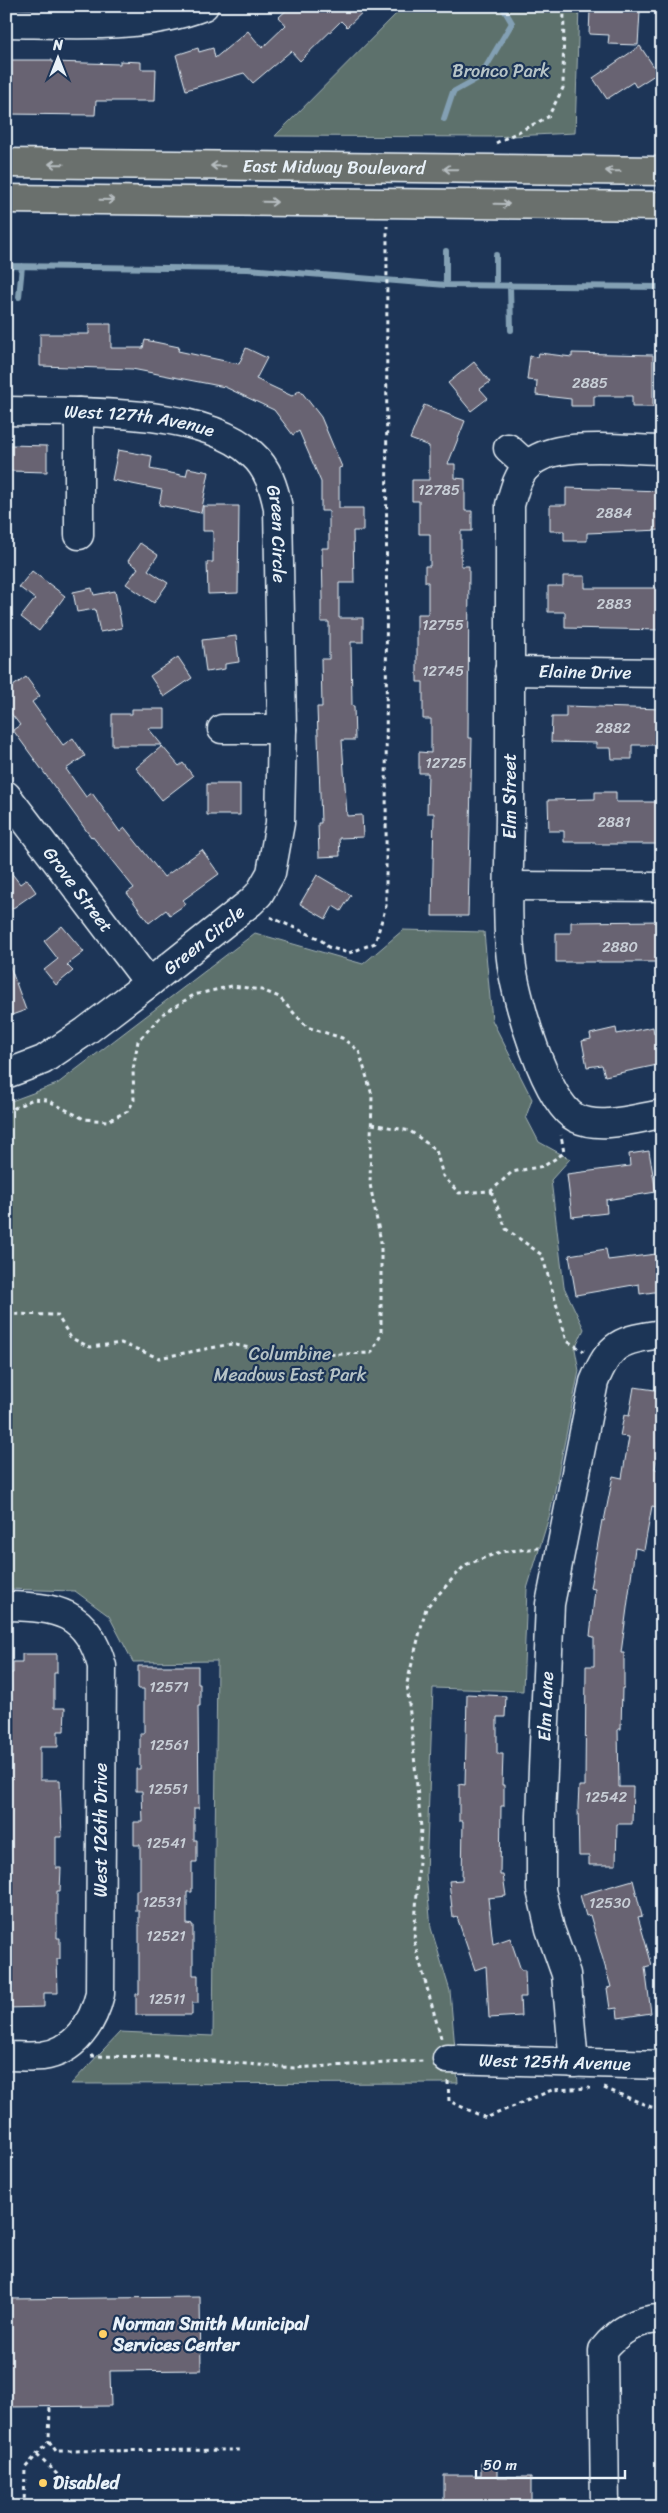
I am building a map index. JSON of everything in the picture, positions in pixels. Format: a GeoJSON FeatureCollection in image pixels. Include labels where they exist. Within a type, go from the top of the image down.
{"type":"FeatureCollection","features":[{"type":"Feature","properties":{"kind":"main road","name":"East Midway Boulevard"},"geometry":{"type":"LineString","coordinates":[[6,163],[662,171]]}},
{"type":"Feature","properties":{"kind":"main road","name":"East Midway Boulevard"},"geometry":{"type":"LineString","coordinates":[[6,199],[662,206]]}},
{"type":"Feature","properties":{"kind":"street"},"geometry":{"type":"LineString","coordinates":[[6,23],[127,14],[164,19],[204,6]]}},
{"type":"Feature","properties":{"kind":"street","name":"West 127th Avenue"},"geometry":{"type":"LineString","coordinates":[[6,411],[114,413],[166,420],[217,432],[233,439],[252,453],[261,464]]}},
{"type":"Feature","properties":{"kind":"street"},"geometry":{"type":"LineString","coordinates":[[79,412],[79,535]]}},
{"type":"Feature","properties":{"kind":"street","name":"Elm Street"},"geometry":{"type":"LineString","coordinates":[[566,1123],[519,1006],[510,948],[510,505],[516,483],[518,457],[538,458],[553,452],[576,449],[662,450]]}},
{"type":"Feature","properties":{"kind":"street","name":"Green Circle"},"geometry":{"type":"LineString","coordinates":[[6,1074],[43,1060],[86,1031],[247,906],[259,894],[271,873],[280,823],[282,729],[278,508],[270,480],[261,464]]}},
{"type":"Feature","properties":{"kind":"street","name":"Elaine Drive"},"geometry":{"type":"LineString","coordinates":[[510,671],[662,673]]}},
{"type":"Feature","properties":{"kind":"street"},"geometry":{"type":"LineString","coordinates":[[222,729],[282,729]]}},
{"type":"Feature","properties":{"kind":"street","name":"Grove Street"},"geometry":{"type":"LineString","coordinates":[[6,795],[149,983]]}},
{"type":"Feature","properties":{"kind":"street"},"geometry":{"type":"LineString","coordinates":[[510,886],[662,888]]}},
{"type":"Feature","properties":{"kind":"street"},"geometry":{"type":"LineString","coordinates":[[566,1123],[604,1122],[662,1114]]}},
{"type":"Feature","properties":{"kind":"street"},"geometry":{"type":"LineString","coordinates":[[606,1357],[623,1344],[662,1334]]}},
{"type":"Feature","properties":{"kind":"street","name":"Elm Lane"},"geometry":{"type":"LineString","coordinates":[[574,2063],[566,1974],[550,1929],[541,1890],[548,1624],[560,1546],[594,1382],[606,1357]]}},
{"type":"Feature","properties":{"kind":"street","name":"West 126th Drive"},"geometry":{"type":"LineString","coordinates":[[6,1606],[42,1607],[62,1612],[89,1633],[98,1649],[102,1666],[100,1994],[96,2012],[77,2040],[60,2050],[43,2056],[6,2056]]}},
{"type":"Feature","properties":{"kind":"street","name":"West 125th Avenue"},"geometry":{"type":"LineString","coordinates":[[447,2059],[662,2065]]}},
{"type":"Feature","properties":{"kind":"street"},"geometry":{"type":"LineString","coordinates":[[605,2507],[603,2350],[612,2338],[629,2327],[648,2319],[662,2319]]}},
{"type":"Feature","properties":{"kind":"path"},"geometry":{"type":"LineString","coordinates":[[496,143],[548,117],[563,88],[564,6]]}},
{"type":"Feature","properties":{"kind":"path"},"geometry":{"type":"LineString","coordinates":[[247,906],[320,939],[328,947],[349,953],[375,943],[386,906],[387,222]]}},
{"type":"Feature","properties":{"kind":"path"},"geometry":{"type":"LineString","coordinates":[[6,1112],[33,1099],[47,1100],[84,1119],[107,1122],[128,1111],[134,1100],[133,1070],[138,1041],[164,1014],[194,995],[232,986],[262,990],[279,997],[308,1027],[342,1038],[359,1051],[372,1095],[370,1184],[381,1242],[381,1334],[371,1353],[288,1356],[231,1344],[159,1358],[121,1343],[90,1348],[71,1338],[57,1315],[6,1314]]}},
{"type":"Feature","properties":{"kind":"path"},"geometry":{"type":"LineString","coordinates":[[372,1124],[410,1131],[436,1150],[443,1176],[459,1193],[491,1191],[512,1172],[544,1166],[564,1153],[566,1123]]}},
{"type":"Feature","properties":{"kind":"path"},"geometry":{"type":"LineString","coordinates":[[491,1191],[506,1230],[542,1255],[567,1341],[606,1357]]}},
{"type":"Feature","properties":{"kind":"path"},"geometry":{"type":"LineString","coordinates":[[560,1546],[500,1552],[465,1565],[426,1608],[407,1683],[421,1828],[414,1941],[447,2059],[449,2101],[486,2118],[552,2090],[605,2088],[650,2108],[662,2108]]}},
{"type":"Feature","properties":{"kind":"path"},"geometry":{"type":"LineString","coordinates":[[90,2056],[165,2057],[294,2068],[447,2059]]}},
{"type":"Feature","properties":{"kind":"path"},"geometry":{"type":"LineString","coordinates":[[50,2407],[49,2441],[56,2451],[243,2450]]}},
{"type":"Feature","properties":{"kind":"path"},"geometry":{"type":"LineString","coordinates":[[24,2507],[25,2468],[49,2441]]}},
{"type":"Feature","properties":{"kind":"path"},"geometry":{"type":"LineString","coordinates":[[37,2455],[62,2480]]}},
{"type":"Feature","properties":{"kind":"green space","name":"Bronco Park"},"geometry":{"type":"Polygon","coordinates":[[[404,6],[579,6],[575,133],[491,137],[275,136],[404,6]]]}},
{"type":"Feature","properties":{"kind":"green space","name":"Columbine Meadows East Park"},"geometry":{"type":"Polygon","coordinates":[[[403,930],[484,932],[492,1020],[532,1099],[526,1117],[539,1142],[570,1159],[551,1180],[564,1287],[584,1329],[575,1349],[579,1371],[550,1514],[527,1589],[523,1691],[433,1688],[426,1874],[431,1928],[450,1991],[458,2083],[71,2084],[120,2032],[213,2036],[217,1661],[133,1662],[109,1616],[75,1591],[6,1589],[6,1103],[57,1084],[255,933],[363,964],[403,930]]]}},
{"type":"Feature","properties":{"kind":"building"},"geometry":{"type":"Polygon","coordinates":[[[291,6],[369,6],[347,27],[341,21],[300,61],[291,51],[253,83],[244,73],[186,90],[176,55],[198,48],[199,52],[213,48],[215,58],[248,31],[262,48],[286,25],[279,17],[291,6]]]}},
{"type":"Feature","properties":{"kind":"building"},"geometry":{"type":"Polygon","coordinates":[[[590,10],[640,12],[638,45],[608,44],[609,35],[589,34],[590,10]]]}},
{"type":"Feature","properties":{"kind":"building"},"geometry":{"type":"Polygon","coordinates":[[[640,46],[658,73],[636,87],[633,82],[607,99],[593,78],[640,46]]]}},
{"type":"Feature","properties":{"kind":"building"},"geometry":{"type":"Polygon","coordinates":[[[6,60],[52,60],[52,62],[120,64],[120,61],[141,62],[141,69],[156,69],[155,101],[96,101],[95,115],[6,114],[6,60]]]}},
{"type":"Feature","properties":{"kind":"building"},"geometry":{"type":"Polygon","coordinates":[[[89,324],[111,324],[111,348],[143,348],[145,340],[179,347],[178,351],[239,364],[246,348],[267,358],[256,379],[292,396],[300,390],[321,417],[342,467],[339,468],[339,508],[363,508],[363,531],[353,531],[354,583],[339,583],[339,618],[363,618],[363,642],[351,642],[352,706],[354,706],[355,740],[342,740],[347,816],[362,815],[363,837],[339,838],[340,856],[319,857],[318,823],[321,823],[317,707],[322,707],[321,659],[329,659],[329,622],[321,622],[321,600],[323,600],[322,548],[329,548],[329,511],[321,511],[321,482],[299,431],[293,435],[274,410],[225,387],[132,369],[40,366],[40,334],[89,334],[89,324]]]}},
{"type":"Feature","properties":{"kind":"building"},"geometry":{"type":"Polygon","coordinates":[[[539,353],[572,357],[572,353],[653,355],[653,407],[632,407],[632,396],[594,396],[594,406],[571,406],[571,399],[536,395],[537,381],[527,380],[530,356],[538,357],[539,353]]]}},
{"type":"Feature","properties":{"kind":"building"},"geometry":{"type":"Polygon","coordinates":[[[474,362],[490,382],[480,389],[488,398],[471,411],[448,383],[474,362]]]}},
{"type":"Feature","properties":{"kind":"building"},"geometry":{"type":"Polygon","coordinates":[[[424,405],[465,421],[448,464],[455,464],[455,478],[465,479],[465,511],[472,511],[472,531],[461,531],[461,566],[469,566],[468,738],[472,738],[468,916],[432,916],[434,813],[427,813],[428,773],[419,773],[419,752],[431,753],[431,719],[423,719],[423,682],[417,682],[417,614],[428,614],[428,582],[425,582],[425,566],[430,566],[430,534],[419,534],[419,501],[412,501],[412,480],[429,480],[429,446],[410,439],[424,405]]]}},
{"type":"Feature","properties":{"kind":"building"},"geometry":{"type":"Polygon","coordinates":[[[10,445],[47,446],[47,472],[10,471],[10,445]]]}},
{"type":"Feature","properties":{"kind":"building"},"geometry":{"type":"Polygon","coordinates":[[[118,450],[152,456],[150,469],[186,476],[188,468],[209,472],[201,513],[159,505],[162,490],[112,480],[118,450]]]}},
{"type":"Feature","properties":{"kind":"building"},"geometry":{"type":"Polygon","coordinates":[[[566,488],[662,491],[662,530],[587,533],[587,541],[564,541],[564,531],[550,531],[550,505],[566,505],[566,488]]]}},
{"type":"Feature","properties":{"kind":"building"},"geometry":{"type":"Polygon","coordinates":[[[203,506],[239,506],[238,593],[208,594],[207,562],[213,562],[213,531],[203,531],[203,506]]]}},
{"type":"Feature","properties":{"kind":"building"},"geometry":{"type":"Polygon","coordinates":[[[140,543],[158,555],[148,570],[168,583],[154,603],[126,584],[138,568],[128,561],[140,543]]]}},
{"type":"Feature","properties":{"kind":"building"},"geometry":{"type":"Polygon","coordinates":[[[32,571],[65,596],[39,631],[21,617],[35,599],[19,587],[32,571]]]}},
{"type":"Feature","properties":{"kind":"building"},"geometry":{"type":"Polygon","coordinates":[[[563,576],[585,576],[585,588],[662,588],[662,630],[565,628],[565,612],[548,612],[548,586],[563,586],[563,576]]]}},
{"type":"Feature","properties":{"kind":"building"},"geometry":{"type":"Polygon","coordinates":[[[92,588],[94,595],[115,591],[122,628],[100,632],[95,609],[77,612],[73,592],[92,588]]]}},
{"type":"Feature","properties":{"kind":"building"},"geometry":{"type":"Polygon","coordinates":[[[236,636],[239,662],[225,664],[225,669],[206,672],[202,640],[236,636]]]}},
{"type":"Feature","properties":{"kind":"building"},"geometry":{"type":"Polygon","coordinates":[[[178,657],[192,678],[164,697],[150,676],[178,657]]]}},
{"type":"Feature","properties":{"kind":"building"},"geometry":{"type":"Polygon","coordinates":[[[26,677],[40,696],[32,702],[63,745],[73,738],[85,756],[66,769],[86,797],[92,793],[120,832],[125,828],[164,877],[202,850],[219,874],[183,900],[186,904],[170,915],[166,910],[149,923],[127,893],[134,888],[91,837],[13,730],[20,725],[6,707],[6,691],[26,677]]]}},
{"type":"Feature","properties":{"kind":"building"},"geometry":{"type":"Polygon","coordinates":[[[566,706],[662,709],[662,745],[632,745],[632,759],[612,759],[611,748],[596,748],[596,743],[551,742],[552,717],[566,717],[566,706]]]}},
{"type":"Feature","properties":{"kind":"building"},"geometry":{"type":"Polygon","coordinates":[[[132,709],[165,709],[165,728],[148,728],[162,745],[112,745],[112,714],[132,714],[132,709]]]}},
{"type":"Feature","properties":{"kind":"building"},"geometry":{"type":"Polygon","coordinates":[[[162,746],[179,766],[183,763],[193,776],[162,800],[136,768],[162,746]]]}},
{"type":"Feature","properties":{"kind":"building"},"geometry":{"type":"Polygon","coordinates":[[[207,784],[240,784],[240,815],[207,815],[207,784]]]}},
{"type":"Feature","properties":{"kind":"building"},"geometry":{"type":"Polygon","coordinates":[[[595,792],[616,792],[616,802],[662,802],[662,844],[564,842],[564,831],[549,831],[548,800],[595,799],[595,792]]]}},
{"type":"Feature","properties":{"kind":"building"},"geometry":{"type":"Polygon","coordinates":[[[6,866],[20,884],[27,879],[36,892],[6,913],[6,866]]]}},
{"type":"Feature","properties":{"kind":"building"},"geometry":{"type":"Polygon","coordinates":[[[317,875],[351,895],[341,911],[333,906],[326,919],[300,904],[317,875]]]}},
{"type":"Feature","properties":{"kind":"building"},"geometry":{"type":"Polygon","coordinates":[[[662,921],[662,962],[556,962],[556,933],[571,933],[571,922],[662,921]]]}},
{"type":"Feature","properties":{"kind":"building"},"geometry":{"type":"Polygon","coordinates":[[[62,926],[84,952],[67,965],[73,971],[56,985],[44,970],[58,959],[44,941],[62,926]]]}},
{"type":"Feature","properties":{"kind":"building"},"geometry":{"type":"Polygon","coordinates":[[[8,961],[26,1010],[6,1017],[6,962],[8,961]]]}},
{"type":"Feature","properties":{"kind":"building"},"geometry":{"type":"Polygon","coordinates":[[[653,1027],[654,1034],[658,1033],[662,1064],[605,1076],[602,1065],[587,1067],[582,1041],[591,1039],[590,1034],[616,1028],[617,1034],[653,1027]]]}},
{"type":"Feature","properties":{"kind":"building"},"geometry":{"type":"Polygon","coordinates":[[[649,1151],[656,1192],[606,1200],[607,1213],[572,1217],[567,1174],[630,1166],[629,1154],[649,1151]]]}},
{"type":"Feature","properties":{"kind":"building"},"geometry":{"type":"Polygon","coordinates":[[[606,1249],[608,1260],[656,1254],[661,1291],[640,1294],[639,1284],[576,1295],[569,1255],[606,1249]]]}},
{"type":"Feature","properties":{"kind":"building"},"geometry":{"type":"Polygon","coordinates":[[[634,1387],[662,1391],[662,1434],[655,1469],[662,1470],[662,1508],[652,1506],[644,1550],[635,1548],[621,1653],[624,1653],[624,1688],[622,1688],[621,1729],[618,1729],[619,1787],[633,1787],[632,1824],[617,1824],[616,1865],[589,1865],[589,1856],[579,1856],[578,1807],[579,1786],[585,1786],[586,1666],[594,1666],[594,1637],[590,1636],[595,1589],[590,1588],[602,1520],[604,1521],[613,1476],[622,1478],[629,1437],[620,1436],[624,1415],[629,1416],[634,1387]]]}},
{"type":"Feature","properties":{"kind":"building"},"geometry":{"type":"Polygon","coordinates":[[[22,1654],[57,1654],[57,1673],[54,1673],[54,1708],[65,1708],[64,1731],[58,1731],[58,1747],[40,1747],[40,1780],[60,1780],[62,1837],[56,1837],[56,1868],[61,1868],[60,1891],[57,1891],[57,1938],[60,1938],[60,1959],[57,1959],[58,1993],[44,1993],[44,2007],[6,2008],[6,1673],[13,1673],[13,1662],[22,1662],[22,1654]]]}},
{"type":"Feature","properties":{"kind":"building"},"geometry":{"type":"Polygon","coordinates":[[[138,1666],[198,1666],[198,1684],[200,1684],[200,1706],[198,1706],[199,1808],[194,1808],[194,1840],[197,1840],[197,1862],[192,1862],[192,1892],[187,1892],[187,1924],[193,1925],[193,1975],[198,1975],[198,2003],[192,2003],[192,2015],[136,2015],[136,1994],[139,1994],[139,1911],[136,1911],[136,1890],[140,1890],[140,1845],[134,1845],[134,1822],[143,1822],[142,1791],[136,1791],[136,1769],[140,1769],[140,1733],[144,1733],[144,1689],[138,1689],[138,1666]]]}},
{"type":"Feature","properties":{"kind":"building"},"geometry":{"type":"Polygon","coordinates":[[[467,1694],[506,1696],[505,1717],[497,1717],[497,1754],[503,1754],[502,1785],[504,1785],[504,1806],[501,1806],[500,1875],[503,1875],[506,1896],[488,1898],[493,1944],[510,1938],[521,1970],[525,1970],[526,1997],[520,1997],[521,2016],[489,2018],[486,1966],[475,1970],[457,1917],[453,1918],[449,1881],[462,1880],[463,1821],[459,1821],[459,1784],[465,1785],[467,1694]]]}},
{"type":"Feature","properties":{"kind":"building"},"geometry":{"type":"Polygon","coordinates":[[[633,1880],[642,1916],[638,1917],[652,1965],[645,1967],[651,2013],[618,2018],[617,2008],[610,2009],[607,1988],[611,1987],[590,1915],[586,1916],[580,1895],[633,1880]]]}},
{"type":"Feature","properties":{"kind":"building","name":"Norman Smith Municipal Services Center"},"geometry":{"type":"Polygon","coordinates":[[[200,2297],[201,2370],[110,2371],[111,2406],[6,2407],[6,2299],[200,2297]]]}},
{"type":"Feature","properties":{"kind":"building"},"geometry":{"type":"Polygon","coordinates":[[[481,2463],[498,2463],[498,2477],[531,2477],[531,2507],[444,2507],[444,2475],[481,2475],[481,2463]]]}},
{"type":"Feature","properties":{"kind":"waterway"},"geometry":{"type":"LineString","coordinates":[[444,119],[453,92],[480,77],[512,23],[502,6]]}},
{"type":"Feature","properties":{"kind":"waterway"},"geometry":{"type":"LineString","coordinates":[[446,251],[446,285]]}},
{"type":"Feature","properties":{"kind":"waterway"},"geometry":{"type":"LineString","coordinates":[[496,255],[496,285]]}},
{"type":"Feature","properties":{"kind":"waterway"},"geometry":{"type":"LineString","coordinates":[[6,266],[248,269],[446,285],[662,287]]}},
{"type":"Feature","properties":{"kind":"waterway"},"geometry":{"type":"LineString","coordinates":[[19,297],[22,266]]}},
{"type":"Feature","properties":{"kind":"waterway"},"geometry":{"type":"LineString","coordinates":[[510,285],[511,330]]}},
{"type":"Feature","properties":{"kind":"place","name":"Norman Smith Municipal Services Center"},"geometry":{"type":"Point","coordinates":[103,2334]}},
{"type":"Feature","properties":{"kind":"place","name":"Disabled"},"geometry":{"type":"Point","coordinates":[43,2483]}}]}
